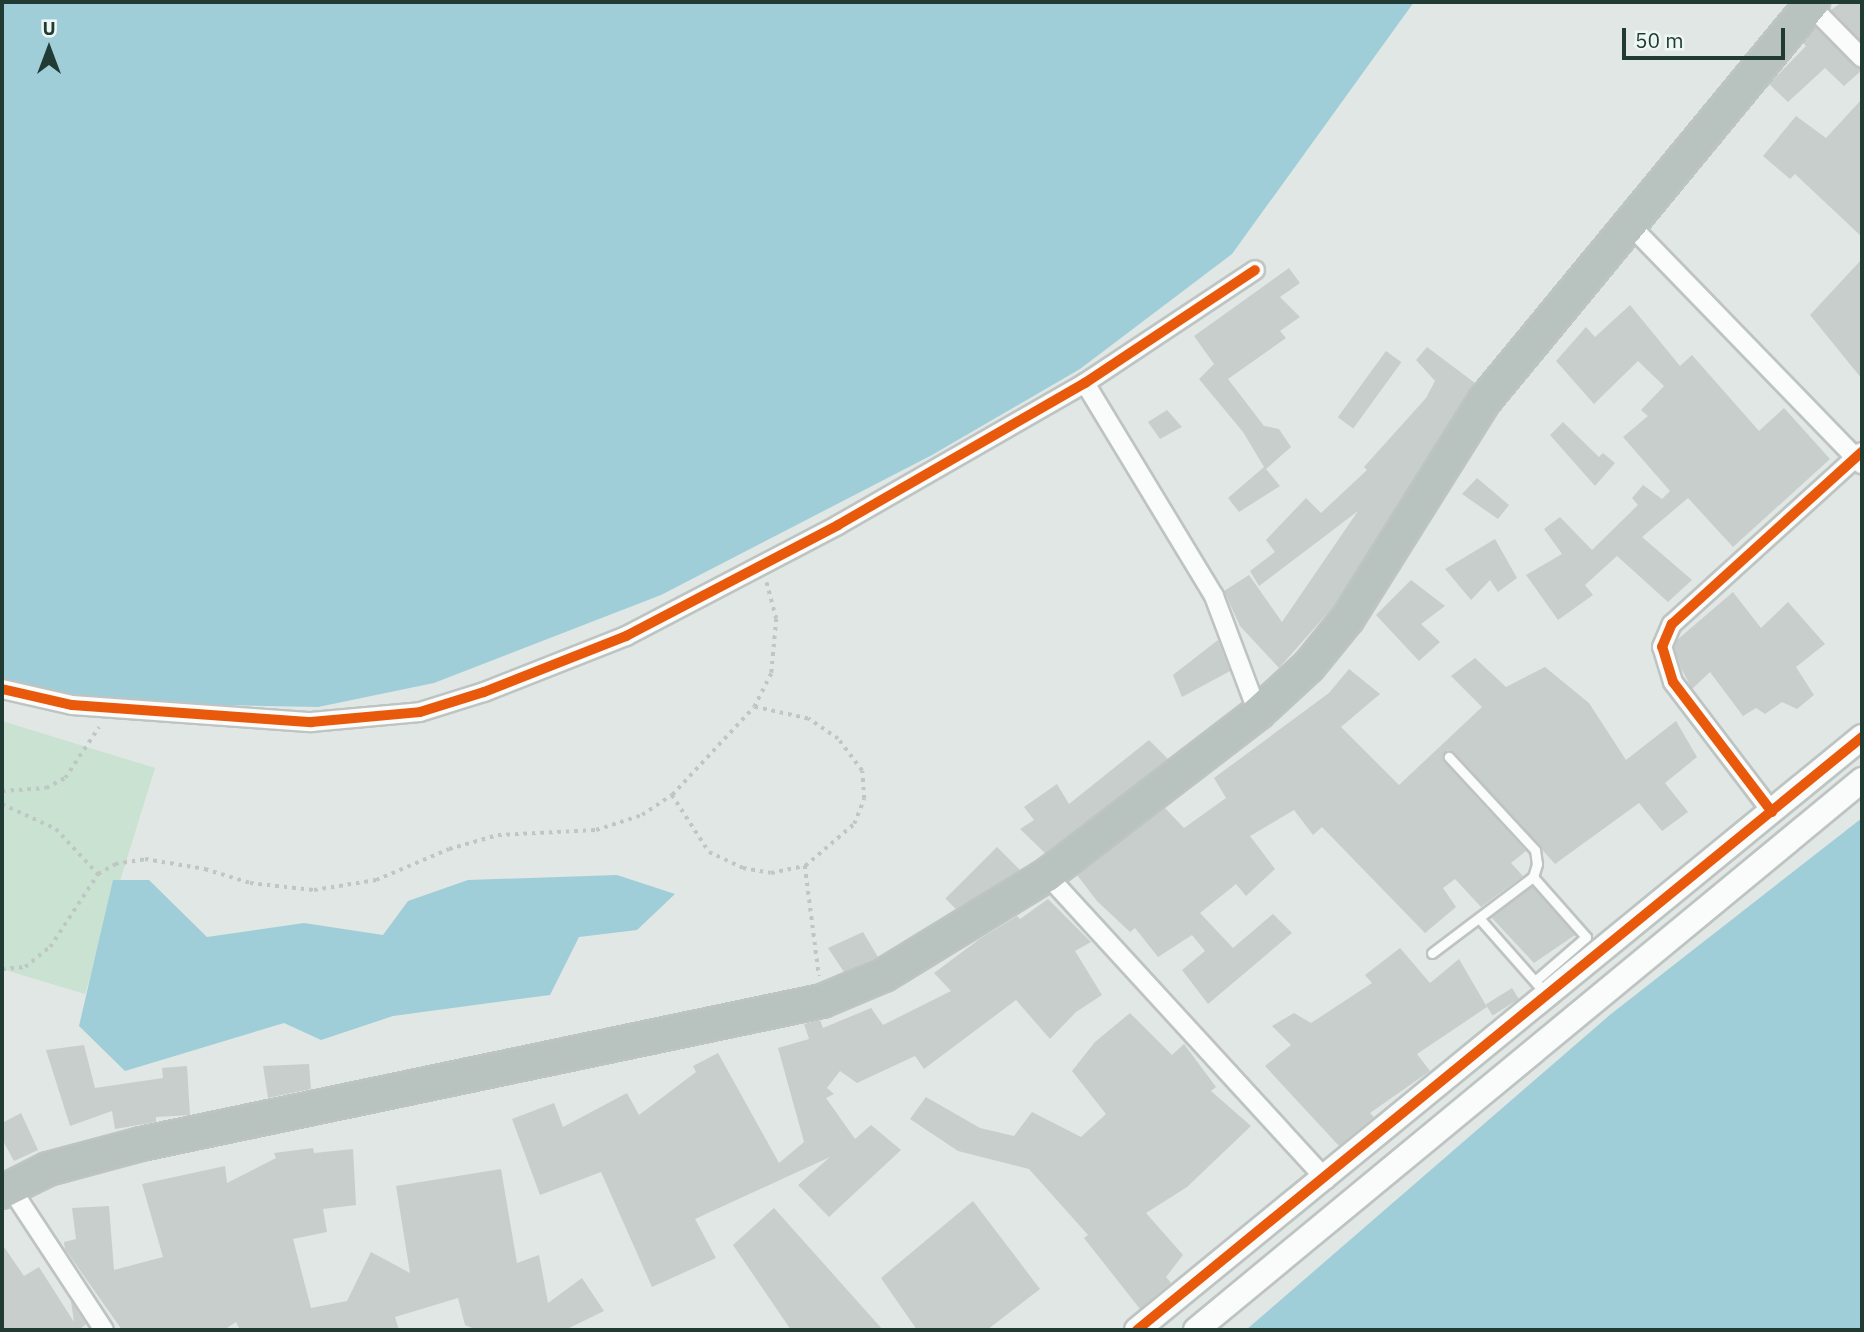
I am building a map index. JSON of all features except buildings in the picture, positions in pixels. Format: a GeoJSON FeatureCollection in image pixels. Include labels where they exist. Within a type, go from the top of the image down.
{"type":"FeatureCollection","features":[{"type":"Feature","properties":{"kind":"highway"},"geometry":{"type":"LineString","coordinates":[[6,1190],[48,1169],[141,1144],[822,1001],[884,975],[1047,875],[1258,713],[1309,666],[1348,618],[1485,400],[1812,4]]}},
{"type":"Feature","properties":{"kind":"street"},"geometry":{"type":"LineString","coordinates":[[1812,4],[1862,58]]}},
{"type":"Feature","properties":{"kind":"street"},"geometry":{"type":"LineString","coordinates":[[1631,226],[1860,458],[1672,624],[1662,647],[1673,682],[1772,812]]}},
{"type":"Feature","properties":{"kind":"street"},"geometry":{"type":"LineString","coordinates":[[2,689],[72,705],[311,722],[420,712],[626,636],[761,565],[1085,383],[1255,270]]}},
{"type":"Feature","properties":{"kind":"street"},"geometry":{"type":"LineString","coordinates":[[1085,383],[1214,596],[1258,713]]}},
{"type":"Feature","properties":{"kind":"street"},"geometry":{"type":"LineString","coordinates":[[1137,1330],[1326,1179],[1586,953],[1772,812],[1862,737]]}},
{"type":"Feature","properties":{"kind":"street"},"geometry":{"type":"LineString","coordinates":[[1196,1330],[1862,780]]}},
{"type":"Feature","properties":{"kind":"street"},"geometry":{"type":"LineString","coordinates":[[1047,875],[1326,1179]]}},
{"type":"Feature","properties":{"kind":"street"},"geometry":{"type":"LineString","coordinates":[[1540,994],[1561,1028]]}},
{"type":"Feature","properties":{"kind":"street"},"geometry":{"type":"LineString","coordinates":[[6,1190],[104,1330]]}},
{"type":"Feature","properties":{"kind":"lane"},"geometry":{"type":"LineString","coordinates":[[1450,757],[1535,850],[1533,877],[1583,931],[1586,953]]}},
{"type":"Feature","properties":{"kind":"lane"},"geometry":{"type":"LineString","coordinates":[[1432,953],[1533,877]]}},
{"type":"Feature","properties":{"kind":"lane"},"geometry":{"type":"LineString","coordinates":[[1479,918],[1540,994]]}},
{"type":"Feature","properties":{"kind":"path"},"geometry":{"type":"LineString","coordinates":[[2,969],[25,967],[50,947],[98,874],[115,864],[145,859],[205,869],[250,883],[314,890],[376,880],[449,849],[498,835],[596,830],[642,815],[672,795],[754,707],[771,673],[776,620],[761,565]]}},
{"type":"Feature","properties":{"kind":"path"},"geometry":{"type":"LineString","coordinates":[[672,795],[709,852],[743,868],[771,873],[805,866],[853,824],[864,799],[862,771],[838,739],[808,719],[754,707]]}},
{"type":"Feature","properties":{"kind":"path"},"geometry":{"type":"LineString","coordinates":[[2,791],[46,788],[65,778],[84,756],[110,708]]}},
{"type":"Feature","properties":{"kind":"path"},"geometry":{"type":"LineString","coordinates":[[2,804],[56,828],[98,874]]}},
{"type":"Feature","properties":{"kind":"path"},"geometry":{"type":"LineString","coordinates":[[805,866],[822,1001]]}},
{"type":"Feature","properties":{"kind":"green space"},"geometry":{"type":"Polygon","coordinates":[[[2,721],[155,768],[85,994],[2,969],[2,721]]]}},
{"type":"Feature","properties":{"kind":"water"},"geometry":{"type":"Polygon","coordinates":[[[2,2],[1414,2],[1232,254],[1080,369],[932,455],[661,595],[434,683],[318,707],[82,702],[2,679],[2,2]]]}},
{"type":"Feature","properties":{"kind":"water"},"geometry":{"type":"Polygon","coordinates":[[[1862,818],[1862,1330],[1246,1330],[1611,1014],[1862,818]]]}},
{"type":"Feature","properties":{"kind":"water"},"geometry":{"type":"Polygon","coordinates":[[[617,875],[675,894],[637,930],[579,937],[550,995],[393,1016],[321,1040],[284,1023],[125,1071],[79,1026],[113,880],[149,880],[207,937],[304,923],[383,935],[408,901],[468,880],[617,875]]]}},
{"type":"Feature","properties":{"kind":"cycle path"},"geometry":{"type":"LineString","coordinates":[[2,689],[72,705],[311,722],[420,712],[484,692],[626,636],[838,525],[1085,383],[1255,270]]}},
{"type":"Feature","properties":{"kind":"cycle path"},"geometry":{"type":"LineString","coordinates":[[1772,812],[1673,682],[1662,647],[1672,624],[1862,452]]}},
{"type":"Feature","properties":{"kind":"cycle path"},"geometry":{"type":"LineString","coordinates":[[1137,1330],[1862,737]]}}]}
